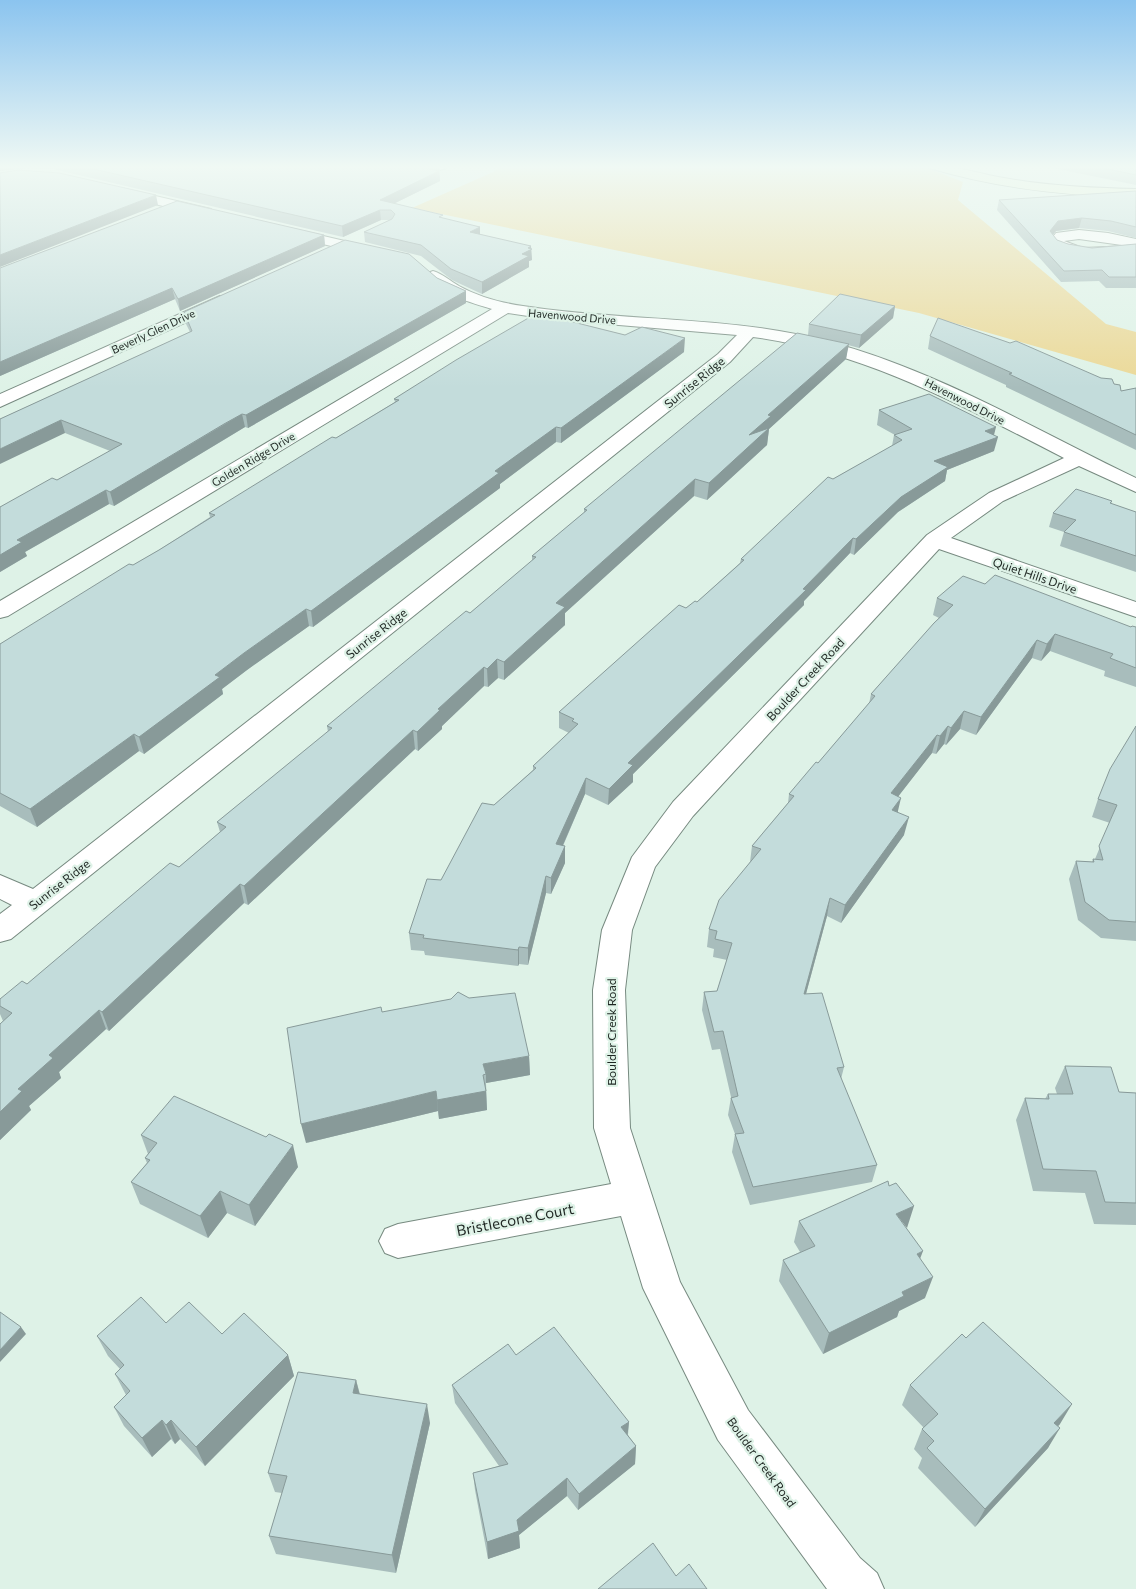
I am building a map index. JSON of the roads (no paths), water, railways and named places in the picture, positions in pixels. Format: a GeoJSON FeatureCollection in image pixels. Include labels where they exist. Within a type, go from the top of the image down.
{"type":"FeatureCollection","features":[{"type":"Feature","properties":{"kind":"street"},"geometry":{"type":"LineString","coordinates":[[322,239],[388,255]]}},
{"type":"Feature","properties":{"kind":"street"},"geometry":{"type":"LineString","coordinates":[[316,257],[354,239]]}},
{"type":"Feature","properties":{"kind":"street"},"geometry":{"type":"LineString","coordinates":[[1058,239],[1056,242],[1061,247],[1089,252],[1123,252],[1136,249]]}},
{"type":"Feature","properties":{"kind":"street"},"geometry":{"type":"LineString","coordinates":[[1113,239],[1136,243]]}},
{"type":"Feature","properties":{"kind":"street","name":"Havenwood Drive"},"geometry":{"type":"LineString","coordinates":[[423,267],[445,286],[480,301],[523,311],[749,332],[852,353],[922,379],[1078,459],[1136,486]]}},
{"type":"Feature","properties":{"kind":"street","name":"Beverly Glen Drive"},"geometry":{"type":"LineString","coordinates":[[0,401],[235,294]]}},
{"type":"Feature","properties":{"kind":"street","name":"Golden Ridge Drive"},"geometry":{"type":"LineString","coordinates":[[0,611],[507,307]]}},
{"type":"Feature","properties":{"kind":"street","name":"Sunrise Ridge"},"geometry":{"type":"LineString","coordinates":[[0,931],[716,365],[749,332]]}},
{"type":"Feature","properties":{"kind":"street","name":"Boulder Creek Road"},"geometry":{"type":"LineString","coordinates":[[861,1589],[844,1574],[733,1425],[662,1288],[612,1128],[609,990],[616,930],[642,864],[684,808],[935,540],[996,496],[1078,459]]}},
{"type":"Feature","properties":{"kind":"street","name":"Quiet Hills Drive"},"geometry":{"type":"LineString","coordinates":[[935,540],[1136,610]]}},
{"type":"Feature","properties":{"kind":"street"},"geometry":{"type":"LineString","coordinates":[[0,886],[35,903]]}},
{"type":"Feature","properties":{"kind":"street","name":"Bristlecone Court"},"geometry":{"type":"LineString","coordinates":[[398,1241],[632,1197]]}}]}
